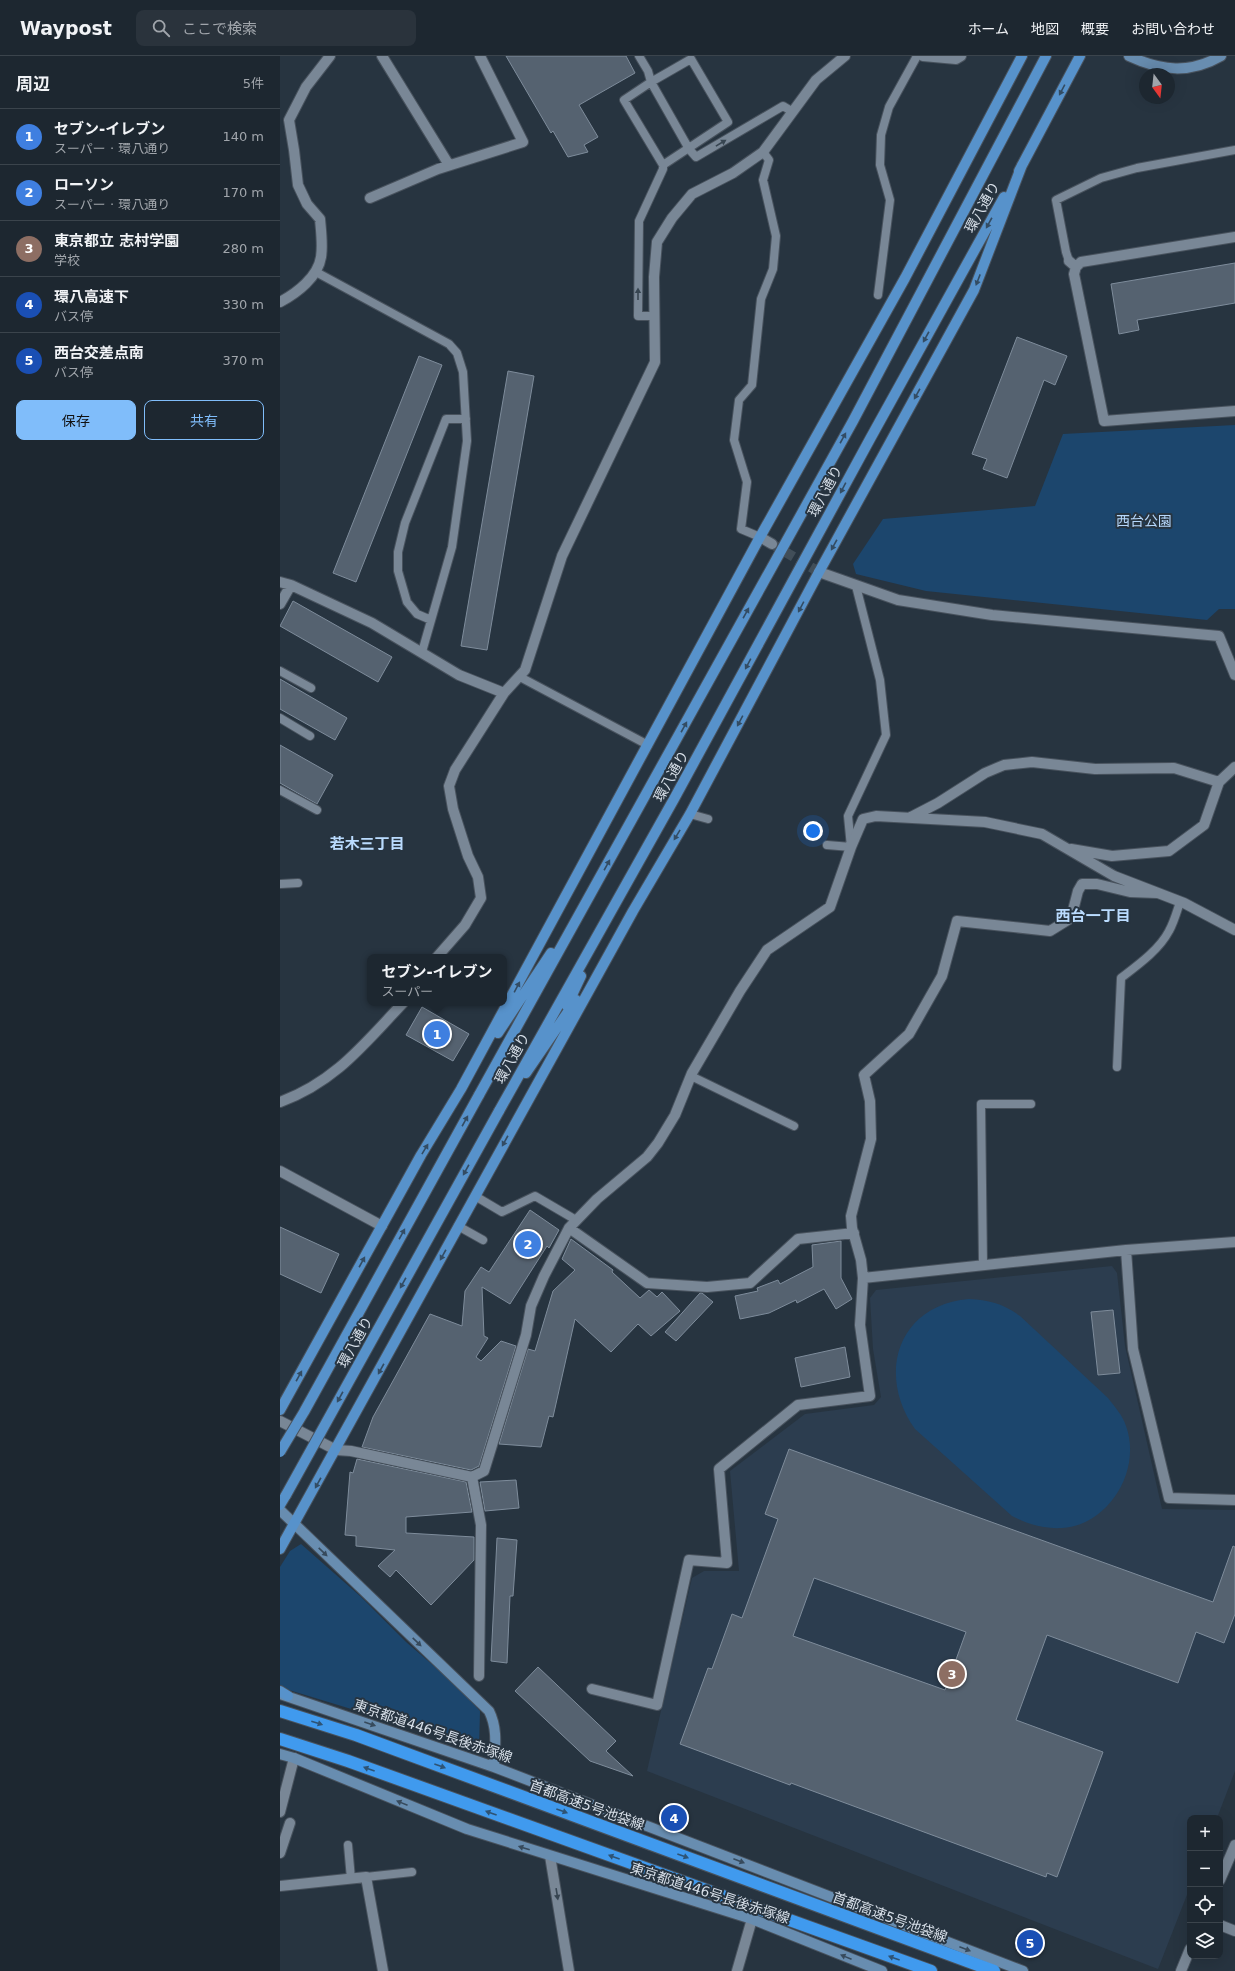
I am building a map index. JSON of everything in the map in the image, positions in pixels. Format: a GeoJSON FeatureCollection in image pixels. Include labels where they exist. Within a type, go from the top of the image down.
{"type":"FeatureCollection","features":[{"type":"Feature","properties":{"kind":"highway","name":"首都高速5号池袋線"},"geometry":{"type":"LineString","coordinates":[[280,1711],[364,1738],[994,1971]]}},
{"type":"Feature","properties":{"kind":"highway"},"geometry":{"type":"LineString","coordinates":[[280,1740],[348,1761],[931,1971]]}},
{"type":"Feature","properties":{"kind":"main road"},"geometry":{"type":"LineString","coordinates":[[507,1004],[760,537],[905,278],[1022,56]]}},
{"type":"Feature","properties":{"kind":"main road","name":"環八通り"},"geometry":{"type":"LineString","coordinates":[[280,1452],[304,1412],[853,421],[1046,56]]}},
{"type":"Feature","properties":{"kind":"main road","name":"環八通り"},"geometry":{"type":"LineString","coordinates":[[280,1505],[616,901],[678,793],[870,439],[1022,165],[1080,56]]}},
{"type":"Feature","properties":{"kind":"main road"},"geometry":{"type":"LineString","coordinates":[[1128,56],[1150,65],[1173,70],[1197,67],[1221,56]]}},
{"type":"Feature","properties":{"kind":"main road"},"geometry":{"type":"LineString","coordinates":[[280,1549],[295,1526],[516,1120],[633,911],[690,814],[819,572],[974,290],[1022,165]]}},
{"type":"Feature","properties":{"kind":"main road"},"geometry":{"type":"LineString","coordinates":[[479,1095],[576,877]]}},
{"type":"Feature","properties":{"kind":"main road"},"geometry":{"type":"LineString","coordinates":[[461,1089],[596,886]]}},
{"type":"Feature","properties":{"kind":"main road"},"geometry":{"type":"LineString","coordinates":[[516,1120],[553,1036],[616,901]]}},
{"type":"Feature","properties":{"kind":"main road"},"geometry":{"type":"LineString","coordinates":[[499,1111],[553,1036],[633,911]]}},
{"type":"Feature","properties":{"kind":"main road"},"geometry":{"type":"LineString","coordinates":[[280,1410],[382,1226],[461,1089],[506,1006]]}},
{"type":"Feature","properties":{"kind":"main road"},"geometry":{"type":"LineString","coordinates":[[280,1510],[489,1711],[494,1721],[496,1732],[494,1767]]}},
{"type":"Feature","properties":{"kind":"main road","name":"東京都道446号長後赤塚線"},"geometry":{"type":"LineString","coordinates":[[283,1694],[494,1767],[1023,1971]]}},
{"type":"Feature","properties":{"kind":"main road","name":"東京都道446号長後赤塚線"},"geometry":{"type":"LineString","coordinates":[[280,1754],[294,1758],[466,1829],[752,1919],[882,1971]]}},
{"type":"Feature","properties":{"kind":"street"},"geometry":{"type":"LineString","coordinates":[[280,302],[291,296],[316,272],[321,257],[320,219],[307,204],[298,185],[289,120],[306,86],[330,56]]}},
{"type":"Feature","properties":{"kind":"street"},"geometry":{"type":"LineString","coordinates":[[382,56],[449,165]]}},
{"type":"Feature","properties":{"kind":"street"},"geometry":{"type":"LineString","coordinates":[[370,198],[449,165],[523,142],[480,56]]}},
{"type":"Feature","properties":{"kind":"street"},"geometry":{"type":"LineString","coordinates":[[440,954],[465,925],[481,898],[478,877],[468,856],[453,809],[450,786],[455,770],[504,693],[525,670],[562,556],[655,362],[654,277],[657,242],[672,218],[692,194],[733,173],[763,152],[816,80],[845,56]]}},
{"type":"Feature","properties":{"kind":"street"},"geometry":{"type":"LineString","coordinates":[[923,56],[956,59],[961,56]]}},
{"type":"Feature","properties":{"kind":"street"},"geometry":{"type":"LineString","coordinates":[[1235,237],[1073,264],[1104,421],[1235,411]]}},
{"type":"Feature","properties":{"kind":"street"},"geometry":{"type":"LineString","coordinates":[[760,537],[772,544]]}},
{"type":"Feature","properties":{"kind":"street"},"geometry":{"type":"LineString","coordinates":[[819,572],[898,600],[992,614],[1219,636],[1235,675]]}},
{"type":"Feature","properties":{"kind":"street"},"geometry":{"type":"LineString","coordinates":[[280,582],[291,585],[372,623],[459,675],[504,693]]}},
{"type":"Feature","properties":{"kind":"street"},"geometry":{"type":"LineString","coordinates":[[280,604],[291,585]]}},
{"type":"Feature","properties":{"kind":"street"},"geometry":{"type":"LineString","coordinates":[[910,817],[938,803],[985,773],[1004,765],[1032,762],[1095,769],[1174,768],[1219,782]]}},
{"type":"Feature","properties":{"kind":"street"},"geometry":{"type":"LineString","coordinates":[[1065,848],[1112,856],[1169,851],[1204,824],[1219,782],[1235,767]]}},
{"type":"Feature","properties":{"kind":"street"},"geometry":{"type":"LineString","coordinates":[[280,1421],[336,1450],[352,1451],[472,1477],[484,1471],[526,1335],[531,1306],[544,1276],[573,1224],[597,1198],[647,1157],[675,1115],[691,1076],[740,991],[767,950],[830,907],[851,847],[863,819],[876,816],[985,822],[1042,834],[1114,876],[1180,902],[1235,930]]}},
{"type":"Feature","properties":{"kind":"street"},"geometry":{"type":"LineString","coordinates":[[592,1689],[657,1705],[689,1560],[726,1563],[719,1469],[798,1405],[870,1396],[860,1325],[862,1278],[861,1260],[851,1216],[870,1139],[870,1101],[864,1076],[909,1034],[942,976],[956,922],[1050,931],[1071,918],[1078,891],[1082,884],[1098,884],[1130,892],[1157,893]]}},
{"type":"Feature","properties":{"kind":"street"},"geometry":{"type":"LineString","coordinates":[[280,1102],[299,1095],[320,1083],[344,1066],[400,1006]]}},
{"type":"Feature","properties":{"kind":"street"},"geometry":{"type":"LineString","coordinates":[[280,1171],[382,1226]]}},
{"type":"Feature","properties":{"kind":"street"},"geometry":{"type":"LineString","coordinates":[[573,1224],[647,1283],[707,1287],[750,1283],[798,1240],[854,1233]]}},
{"type":"Feature","properties":{"kind":"street"},"geometry":{"type":"LineString","coordinates":[[862,1278],[1126,1250],[1235,1242]]}},
{"type":"Feature","properties":{"kind":"street"},"geometry":{"type":"LineString","coordinates":[[1126,1250],[1133,1349],[1169,1498],[1235,1500]]}},
{"type":"Feature","properties":{"kind":"street"},"geometry":{"type":"LineString","coordinates":[[472,1477],[481,1525],[478,1676]]}},
{"type":"Feature","properties":{"kind":"street"},"geometry":{"type":"LineString","coordinates":[[280,1812],[294,1758]]}},
{"type":"Feature","properties":{"kind":"street"},"geometry":{"type":"LineString","coordinates":[[280,1853],[290,1822]]}},
{"type":"Feature","properties":{"kind":"street"},"geometry":{"type":"LineString","coordinates":[[1223,1873],[1235,1845]]}},
{"type":"Feature","properties":{"kind":"street"},"geometry":{"type":"LineString","coordinates":[[550,1856],[569,1971]]}},
{"type":"Feature","properties":{"kind":"street"},"geometry":{"type":"LineString","coordinates":[[280,1886],[366,1877],[383,1971]]}},
{"type":"Feature","properties":{"kind":"street"},"geometry":{"type":"LineString","coordinates":[[737,1971],[752,1919]]}},
{"type":"Feature","properties":{"kind":"street"},"geometry":{"type":"LineString","coordinates":[[1223,1926],[1235,1931]]}},
{"type":"Feature","properties":{"kind":"street"},"geometry":{"type":"LineString","coordinates":[[1181,1971],[1187,1956]]}},
{"type":"Feature","properties":{"kind":"lane"},"geometry":{"type":"LineString","coordinates":[[639,56],[648,71],[651,82],[689,149],[696,157],[783,106],[793,112]]}},
{"type":"Feature","properties":{"kind":"lane"},"geometry":{"type":"LineString","coordinates":[[878,295],[890,200],[880,165],[882,135],[889,107],[917,56]]}},
{"type":"Feature","properties":{"kind":"lane"},"geometry":{"type":"LineString","coordinates":[[655,316],[638,316],[638,221],[663,169],[624,100],[651,82],[691,59],[728,122],[689,149],[662,165]]}},
{"type":"Feature","properties":{"kind":"lane"},"geometry":{"type":"LineString","coordinates":[[1073,264],[1066,252],[1056,200],[1101,178],[1137,168],[1235,150]]}},
{"type":"Feature","properties":{"kind":"lane"},"geometry":{"type":"LineString","coordinates":[[760,537],[741,529],[746,482],[734,440],[739,400],[752,385],[761,298],[773,269],[776,236],[763,180],[769,160],[763,152]]}},
{"type":"Feature","properties":{"kind":"lane"},"geometry":{"type":"LineString","coordinates":[[316,272],[449,344],[457,353],[463,372],[467,441],[452,547],[422,652]]}},
{"type":"Feature","properties":{"kind":"lane"},"geometry":{"type":"LineString","coordinates":[[431,620],[417,614],[407,602],[398,571],[398,552],[405,523],[446,419],[466,419]]}},
{"type":"Feature","properties":{"kind":"lane"},"geometry":{"type":"LineString","coordinates":[[827,845],[851,847],[848,816],[886,735],[880,680],[856,586]]}},
{"type":"Feature","properties":{"kind":"lane"},"geometry":{"type":"LineString","coordinates":[[280,671],[311,688]]}},
{"type":"Feature","properties":{"kind":"lane"},"geometry":{"type":"LineString","coordinates":[[520,677],[648,745]]}},
{"type":"Feature","properties":{"kind":"lane"},"geometry":{"type":"LineString","coordinates":[[280,718],[310,736]]}},
{"type":"Feature","properties":{"kind":"lane"},"geometry":{"type":"LineString","coordinates":[[280,790],[317,810]]}},
{"type":"Feature","properties":{"kind":"lane"},"geometry":{"type":"LineString","coordinates":[[690,814],[708,819]]}},
{"type":"Feature","properties":{"kind":"lane"},"geometry":{"type":"LineString","coordinates":[[280,884],[298,883]]}},
{"type":"Feature","properties":{"kind":"lane"},"geometry":{"type":"LineString","coordinates":[[1117,1066],[1121,978],[1143,961],[1162,942],[1169,931],[1180,902]]}},
{"type":"Feature","properties":{"kind":"lane"},"geometry":{"type":"LineString","coordinates":[[691,1076],[794,1126]]}},
{"type":"Feature","properties":{"kind":"lane"},"geometry":{"type":"LineString","coordinates":[[983,1266],[981,1104],[1030,1104]]}},
{"type":"Feature","properties":{"kind":"lane"},"geometry":{"type":"LineString","coordinates":[[475,1196],[502,1212],[535,1196],[573,1224]]}},
{"type":"Feature","properties":{"kind":"lane"},"geometry":{"type":"LineString","coordinates":[[458,1226],[483,1240]]}},
{"type":"Feature","properties":{"kind":"lane"},"geometry":{"type":"LineString","coordinates":[[348,1845],[351,1879]]}},
{"type":"Feature","properties":{"kind":"lane"},"geometry":{"type":"LineString","coordinates":[[366,1877],[412,1872]]}},
{"type":"Feature","properties":{"kind":"shaded area"},"geometry":{"type":"Polygon","coordinates":[[[1112,1266],[1117,1273],[1125,1346],[1162,1509],[1235,1510],[1235,1771],[1218,1815],[1187,1815],[1187,1895],[1158,1969],[647,1771],[692,1578],[704,1571],[739,1571],[730,1471],[805,1414],[874,1405],[881,1397],[873,1349],[870,1298],[876,1290],[1112,1266]]]}},
{"type":"Feature","properties":{"kind":"green space","name":"西台公園"},"geometry":{"type":"Polygon","coordinates":[[[1235,425],[1235,609],[1219,609],[1207,620],[926,591],[856,574],[853,564],[883,519],[1035,506],[1063,434],[1235,425]]]}},
{"type":"Feature","properties":{"kind":"green space"},"geometry":{"type":"Polygon","coordinates":[[[969,1299],[996,1303],[1008,1308],[1020,1316],[1108,1398],[1123,1419],[1130,1443],[1129,1460],[1125,1477],[1118,1492],[1107,1506],[1094,1517],[1079,1525],[1062,1528],[1048,1528],[1012,1516],[915,1429],[903,1408],[897,1386],[896,1365],[901,1346],[910,1328],[925,1314],[945,1304],[969,1299]]]}},
{"type":"Feature","properties":{"kind":"green space"},"geometry":{"type":"Polygon","coordinates":[[[301,1544],[360,1596],[406,1642],[455,1684],[480,1711],[479,1748],[289,1690],[280,1685],[280,1567],[290,1551],[301,1544]]]}},
{"type":"Feature","properties":{"kind":"building"},"geometry":{"type":"Polygon","coordinates":[[[506,56],[626,56],[635,73],[579,105],[598,137],[584,145],[588,152],[568,157],[553,131],[551,133],[506,56]]]}},
{"type":"Feature","properties":{"kind":"building"},"geometry":{"type":"Polygon","coordinates":[[[1235,263],[1235,303],[1137,320],[1139,330],[1119,334],[1111,284],[1235,263]]]}},
{"type":"Feature","properties":{"kind":"building"},"geometry":{"type":"Polygon","coordinates":[[[1017,337],[1067,356],[1055,385],[1044,380],[1007,478],[983,469],[987,459],[972,454],[1017,337]]]}},
{"type":"Feature","properties":{"kind":"building"},"geometry":{"type":"Polygon","coordinates":[[[419,356],[442,365],[356,582],[333,573],[419,356]]]}},
{"type":"Feature","properties":{"kind":"building"},"geometry":{"type":"Polygon","coordinates":[[[508,371],[534,376],[487,650],[461,646],[508,371]]]}},
{"type":"Feature","properties":{"kind":"building"},"geometry":{"type":"Polygon","coordinates":[[[293,601],[392,657],[378,682],[280,626],[293,601]]]}},
{"type":"Feature","properties":{"kind":"building"},"geometry":{"type":"Polygon","coordinates":[[[280,679],[347,718],[335,740],[280,709],[280,679]]]}},
{"type":"Feature","properties":{"kind":"building"},"geometry":{"type":"Polygon","coordinates":[[[280,745],[333,775],[317,804],[280,783],[280,745]]]}},
{"type":"Feature","properties":{"kind":"building"},"geometry":{"type":"Polygon","coordinates":[[[422,1007],[469,1034],[453,1061],[406,1035],[422,1007]]]}},
{"type":"Feature","properties":{"kind":"building"},"geometry":{"type":"Polygon","coordinates":[[[530,1210],[559,1230],[549,1248],[547,1246],[510,1304],[482,1287],[484,1336],[488,1338],[476,1357],[481,1361],[501,1341],[516,1346],[479,1466],[471,1470],[362,1447],[373,1417],[430,1314],[462,1326],[465,1291],[481,1267],[489,1272],[530,1210]]]}},
{"type":"Feature","properties":{"kind":"building"},"geometry":{"type":"Polygon","coordinates":[[[280,1227],[339,1254],[321,1293],[280,1274],[280,1227]]]}},
{"type":"Feature","properties":{"kind":"building"},"geometry":{"type":"Polygon","coordinates":[[[571,1239],[613,1270],[612,1272],[640,1298],[649,1290],[657,1297],[662,1292],[680,1311],[651,1336],[638,1324],[611,1352],[575,1319],[553,1417],[549,1416],[541,1447],[499,1444],[528,1349],[535,1351],[553,1291],[575,1270],[562,1259],[571,1239]]]}},
{"type":"Feature","properties":{"kind":"building"},"geometry":{"type":"Polygon","coordinates":[[[841,1241],[841,1278],[852,1299],[836,1309],[824,1289],[797,1303],[796,1300],[769,1313],[740,1319],[735,1296],[758,1291],[757,1288],[778,1280],[780,1284],[813,1267],[812,1245],[841,1241]]]}},
{"type":"Feature","properties":{"kind":"building"},"geometry":{"type":"Polygon","coordinates":[[[700,1293],[713,1302],[676,1341],[665,1332],[700,1293]]]}},
{"type":"Feature","properties":{"kind":"building"},"geometry":{"type":"Polygon","coordinates":[[[1113,1310],[1120,1373],[1098,1375],[1091,1312],[1113,1310]]]}},
{"type":"Feature","properties":{"kind":"building"},"geometry":{"type":"Polygon","coordinates":[[[845,1347],[850,1377],[801,1387],[795,1358],[845,1347]]]}},
{"type":"Feature","properties":{"kind":"building"},"geometry":{"type":"Polygon","coordinates":[[[789,1449],[1213,1602],[1233,1546],[1235,1547],[1235,1614],[1224,1643],[1196,1632],[1178,1683],[1047,1635],[1016,1720],[1103,1752],[1057,1877],[1047,1873],[1046,1877],[791,1783],[790,1785],[680,1744],[708,1668],[712,1669],[732,1614],[742,1618],[778,1519],[765,1514],[789,1449]],[[814,1578],[793,1636],[945,1690],[966,1632],[814,1578]]]}},
{"type":"Feature","properties":{"kind":"building"},"geometry":{"type":"Polygon","coordinates":[[[357,1459],[466,1482],[472,1512],[406,1517],[406,1533],[474,1537],[474,1560],[431,1605],[396,1570],[390,1577],[378,1566],[395,1550],[356,1546],[356,1536],[345,1535],[350,1472],[353,1473],[357,1459]]]}},
{"type":"Feature","properties":{"kind":"building"},"geometry":{"type":"Polygon","coordinates":[[[516,1480],[519,1508],[485,1511],[480,1482],[516,1480]]]}},
{"type":"Feature","properties":{"kind":"building"},"geometry":{"type":"Polygon","coordinates":[[[497,1538],[517,1540],[513,1596],[510,1596],[507,1663],[491,1661],[497,1538]]]}},
{"type":"Feature","properties":{"kind":"building"},"geometry":{"type":"Polygon","coordinates":[[[538,1667],[616,1741],[606,1751],[633,1776],[590,1761],[515,1691],[538,1667]]]}},
{"type":"Feature","properties":{"kind":"tunnel"},"geometry":{"type":"LineString","coordinates":[[772,544],[819,572]]}},
{"type":"Feature","properties":{"kind":"place","name":"セブン-イレブン"},"geometry":{"type":"Point","coordinates":[437,1034]}},
{"type":"Feature","properties":{"kind":"place","name":"ローソン"},"geometry":{"type":"Point","coordinates":[528,1244]}},
{"type":"Feature","properties":{"kind":"place","name":"東京都立 志村学園"},"geometry":{"type":"Point","coordinates":[952,1674]}},
{"type":"Feature","properties":{"kind":"place","name":"環八高速下"},"geometry":{"type":"Point","coordinates":[674,1818]}},
{"type":"Feature","properties":{"kind":"place","name":"西台交差点南"},"geometry":{"type":"Point","coordinates":[1030,1943]}},
{"type":"Feature","properties":{"kind":"district","name":"若木三丁目"},"geometry":{"type":"Point","coordinates":[367,844]}},
{"type":"Feature","properties":{"kind":"district","name":"西台一丁目"},"geometry":{"type":"Point","coordinates":[1093,916]}}]}
